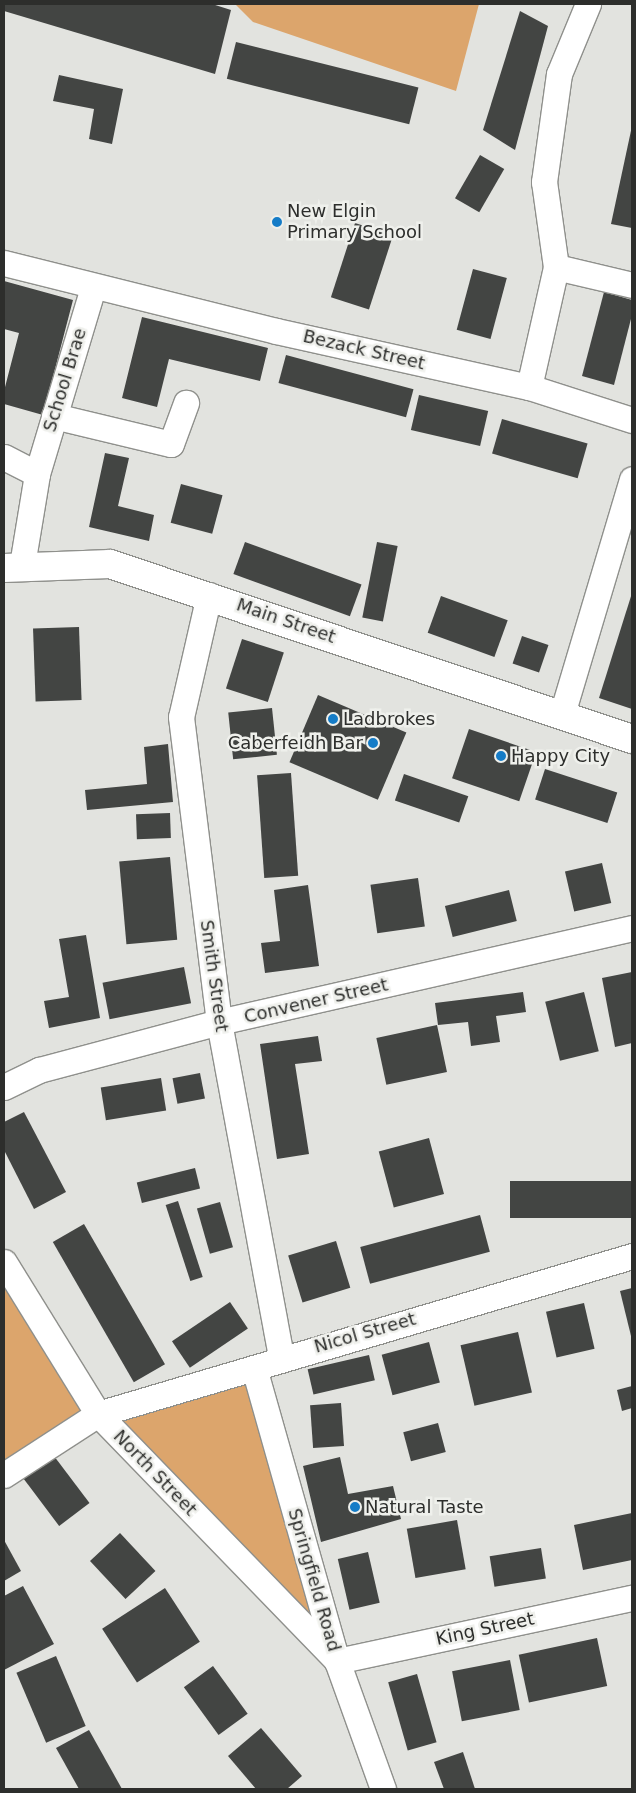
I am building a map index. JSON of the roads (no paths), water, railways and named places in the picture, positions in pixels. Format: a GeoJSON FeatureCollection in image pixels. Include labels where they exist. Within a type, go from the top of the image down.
{"type":"FeatureCollection","features":[{"type":"Feature","properties":{"kind":"main road","name":"Main Street"},"geometry":{"type":"LineString","coordinates":[[13,567],[110,564],[208,595],[632,739]]}},
{"type":"Feature","properties":{"kind":"street"},"geometry":{"type":"LineString","coordinates":[[530,387],[556,267],[544,182],[559,74],[588,4]]}},
{"type":"Feature","properties":{"kind":"street"},"geometry":{"type":"LineString","coordinates":[[4,263],[93,287]]}},
{"type":"Feature","properties":{"kind":"street"},"geometry":{"type":"LineString","coordinates":[[556,267],[632,285]]}},
{"type":"Feature","properties":{"kind":"street","name":"Bezack Street"},"geometry":{"type":"LineString","coordinates":[[93,287],[530,387],[632,420]]}},
{"type":"Feature","properties":{"kind":"street","name":"School Brae"},"geometry":{"type":"LineString","coordinates":[[13,567],[37,474],[93,287]]}},
{"type":"Feature","properties":{"kind":"street"},"geometry":{"type":"LineString","coordinates":[[54,416],[171,444],[186,403]]}},
{"type":"Feature","properties":{"kind":"street"},"geometry":{"type":"LineString","coordinates":[[4,457],[37,474]]}},
{"type":"Feature","properties":{"kind":"street"},"geometry":{"type":"LineString","coordinates":[[562,714],[632,479]]}},
{"type":"Feature","properties":{"kind":"street","name":"Smith Street"},"geometry":{"type":"LineString","coordinates":[[208,595],[181,717],[219,1022],[281,1358]]}},
{"type":"Feature","properties":{"kind":"street","name":"Convener Street"},"geometry":{"type":"LineString","coordinates":[[4,1086],[39,1070],[219,1022],[632,928]]}},
{"type":"Feature","properties":{"kind":"street","name":"Nicol Street"},"geometry":{"type":"LineString","coordinates":[[4,1475],[98,1414],[254,1368],[281,1358],[632,1256]]}},
{"type":"Feature","properties":{"kind":"street","name":"North Street"},"geometry":{"type":"LineString","coordinates":[[4,1262],[98,1414],[337,1661]]}},
{"type":"Feature","properties":{"kind":"street","name":"Springfield Road"},"geometry":{"type":"LineString","coordinates":[[254,1368],[337,1661],[382,1789]]}},
{"type":"Feature","properties":{"kind":"street","name":"King Street"},"geometry":{"type":"LineString","coordinates":[[337,1661],[632,1598]]}},
{"type":"Feature","properties":{"kind":"place","name":"New Elgin Primary School"},"geometry":{"type":"Point","coordinates":[277,222]}},
{"type":"Feature","properties":{"kind":"place","name":"Ladbrokes"},"geometry":{"type":"Point","coordinates":[333,719]}},
{"type":"Feature","properties":{"kind":"place","name":"Caberfeidh Bar"},"geometry":{"type":"Point","coordinates":[373,743]}},
{"type":"Feature","properties":{"kind":"place","name":"Happy City"},"geometry":{"type":"Point","coordinates":[501,756]}},
{"type":"Feature","properties":{"kind":"place","name":"Natural Taste"},"geometry":{"type":"Point","coordinates":[355,1507]}}]}
